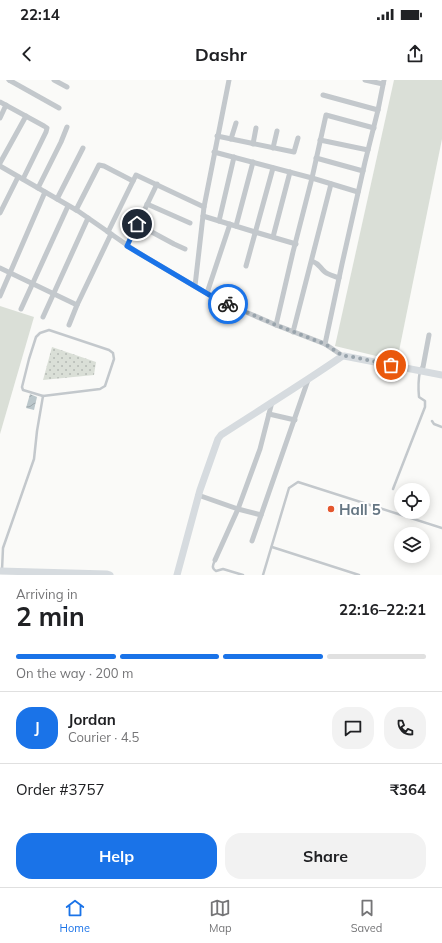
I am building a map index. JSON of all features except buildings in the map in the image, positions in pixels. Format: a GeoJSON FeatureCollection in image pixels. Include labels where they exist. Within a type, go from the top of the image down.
{"type":"FeatureCollection","features":[{"type":"Feature","properties":{"kind":"street"},"geometry":{"type":"LineString","coordinates":[[8,80],[60,108]]}},
{"type":"Feature","properties":{"kind":"street"},"geometry":{"type":"LineString","coordinates":[[54,80],[67,87]]}},
{"type":"Feature","properties":{"kind":"street"},"geometry":{"type":"LineString","coordinates":[[195,286],[204,207],[229,80]]}},
{"type":"Feature","properties":{"kind":"street"},"geometry":{"type":"LineString","coordinates":[[325,344],[383,82],[365,80]]}},
{"type":"Feature","properties":{"kind":"street"},"geometry":{"type":"LineString","coordinates":[[323,95],[378,110]]}},
{"type":"Feature","properties":{"kind":"street"},"geometry":{"type":"LineString","coordinates":[[0,102],[47,128],[0,213]]}},
{"type":"Feature","properties":{"kind":"street"},"geometry":{"type":"LineString","coordinates":[[0,118],[6,106]]}},
{"type":"Feature","properties":{"kind":"street"},"geometry":{"type":"LineString","coordinates":[[276,325],[326,115],[374,128]]}},
{"type":"Feature","properties":{"kind":"street"},"geometry":{"type":"LineString","coordinates":[[0,163],[26,116]]}},
{"type":"Feature","properties":{"kind":"street"},"geometry":{"type":"LineString","coordinates":[[231,139],[236,123]]}},
{"type":"Feature","properties":{"kind":"street"},"geometry":{"type":"LineString","coordinates":[[38,188],[67,127]]}},
{"type":"Feature","properties":{"kind":"street"},"geometry":{"type":"LineString","coordinates":[[252,144],[256,128]]}},
{"type":"Feature","properties":{"kind":"street"},"geometry":{"type":"LineString","coordinates":[[273,148],[277,131]]}},
{"type":"Feature","properties":{"kind":"street"},"geometry":{"type":"LineString","coordinates":[[218,136],[294,152],[298,138]]}},
{"type":"Feature","properties":{"kind":"street"},"geometry":{"type":"LineString","coordinates":[[320,140],[368,150]]}},
{"type":"Feature","properties":{"kind":"street"},"geometry":{"type":"LineString","coordinates":[[57,199],[83,148]]}},
{"type":"Feature","properties":{"kind":"street"},"geometry":{"type":"LineString","coordinates":[[214,152],[358,192]]}},
{"type":"Feature","properties":{"kind":"street"},"geometry":{"type":"LineString","coordinates":[[219,221],[234,157]]}},
{"type":"Feature","properties":{"kind":"street"},"geometry":{"type":"LineString","coordinates":[[316,158],[363,171]]}},
{"type":"Feature","properties":{"kind":"street"},"geometry":{"type":"LineString","coordinates":[[236,226],[253,162]]}},
{"type":"Feature","properties":{"kind":"street"},"geometry":{"type":"LineString","coordinates":[[76,210],[100,165],[134,181]]}},
{"type":"Feature","properties":{"kind":"street"},"geometry":{"type":"LineString","coordinates":[[0,166],[76,210],[127,246],[218,300],[325,344],[343,356],[442,375]]}},
{"type":"Feature","properties":{"kind":"street"},"geometry":{"type":"LineString","coordinates":[[246,266],[273,168]]}},
{"type":"Feature","properties":{"kind":"street"},"geometry":{"type":"LineString","coordinates":[[273,237],[290,172]]}},
{"type":"Feature","properties":{"kind":"street"},"geometry":{"type":"LineString","coordinates":[[69,325],[136,175],[204,207]]}},
{"type":"Feature","properties":{"kind":"street"},"geometry":{"type":"LineString","coordinates":[[127,246],[157,184]]}},
{"type":"Feature","properties":{"kind":"street"},"geometry":{"type":"LineString","coordinates":[[293,332],[331,184]]}},
{"type":"Feature","properties":{"kind":"street"},"geometry":{"type":"LineString","coordinates":[[0,296],[45,192]]}},
{"type":"Feature","properties":{"kind":"street"},"geometry":{"type":"LineString","coordinates":[[147,204],[190,223]]}},
{"type":"Feature","properties":{"kind":"street"},"geometry":{"type":"LineString","coordinates":[[21,309],[68,206]]}},
{"type":"Feature","properties":{"kind":"street"},"geometry":{"type":"LineString","coordinates":[[204,216],[296,244]]}},
{"type":"Feature","properties":{"kind":"street"},"geometry":{"type":"LineString","coordinates":[[43,317],[88,218]]}},
{"type":"Feature","properties":{"kind":"street"},"geometry":{"type":"LineString","coordinates":[[137,224],[185,249]]}},
{"type":"Feature","properties":{"kind":"street"},"geometry":{"type":"LineString","coordinates":[[207,293],[230,224]]}},
{"type":"Feature","properties":{"kind":"street"},"geometry":{"type":"LineString","coordinates":[[312,261],[319,264],[327,273],[339,278]]}},
{"type":"Feature","properties":{"kind":"street"},"geometry":{"type":"LineString","coordinates":[[0,268],[77,305]]}},
{"type":"Feature","properties":{"kind":"street"},"geometry":{"type":"LineString","coordinates":[[420,371],[423,367],[429,335]]}},
{"type":"Feature","properties":{"kind":"street"},"geometry":{"type":"LineString","coordinates":[[177,575],[198,495],[218,439],[221,435],[343,356]]}},
{"type":"Feature","properties":{"kind":"street"},"geometry":{"type":"LineString","coordinates":[[252,541],[308,380]]}},
{"type":"Feature","properties":{"kind":"street"},"geometry":{"type":"LineString","coordinates":[[215,560],[238,509],[260,449],[272,402]]}},
{"type":"Feature","properties":{"kind":"street"},"geometry":{"type":"LineString","coordinates":[[269,414],[294,420]]}},
{"type":"Feature","properties":{"kind":"street"},"geometry":{"type":"LineString","coordinates":[[198,495],[238,509],[261,515]]}},
{"type":"Feature","properties":{"kind":"street"},"geometry":{"type":"LineString","coordinates":[[1,571],[108,575]]}},
{"type":"Feature","properties":{"kind":"lane"},"geometry":{"type":"LineString","coordinates":[[49,330],[109,350],[113,354],[114,359],[106,386],[100,389],[43,396],[23,390],[22,387],[33,344],[36,337],[40,333],[49,330]]}},
{"type":"Feature","properties":{"kind":"lane"},"geometry":{"type":"LineString","coordinates":[[393,488],[425,407],[425,401],[419,397],[418,394],[420,371]]}},
{"type":"Feature","properties":{"kind":"lane"},"geometry":{"type":"LineString","coordinates":[[1,571],[2,548],[34,459],[36,431],[43,396]]}},
{"type":"Feature","properties":{"kind":"lane"},"geometry":{"type":"LineString","coordinates":[[432,421],[434,424],[442,426]]}},
{"type":"Feature","properties":{"kind":"lane"},"geometry":{"type":"LineString","coordinates":[[263,575],[289,488],[298,482],[442,528]]}},
{"type":"Feature","properties":{"kind":"lane"},"geometry":{"type":"LineString","coordinates":[[272,546],[359,575]]}},
{"type":"Feature","properties":{"kind":"lane"},"geometry":{"type":"LineString","coordinates":[[215,560],[212,567],[216,571],[223,569],[243,575]]}},
{"type":"Feature","properties":{"kind":"shaded area"},"geometry":{"type":"Polygon","coordinates":[[[394,80],[442,80],[442,139],[397,361],[335,346],[394,80]]]}},
{"type":"Feature","properties":{"kind":"shaded area"},"geometry":{"type":"Polygon","coordinates":[[[0,306],[34,317],[0,434],[0,306]]]}},
{"type":"Feature","properties":{"kind":"shaded area"},"geometry":{"type":"Polygon","coordinates":[[[52,347],[96,362],[94,375],[43,380],[52,347]]]}},
{"type":"Feature","properties":{"kind":"water"},"geometry":{"type":"Polygon","coordinates":[[[30,394],[37,397],[34,410],[26,408],[30,394]]]}},
{"type":"Feature","properties":{"kind":"way so far"},"geometry":{"type":"LineString","coordinates":[[228,304],[325,344],[343,356],[391,365]]}},
{"type":"Feature","properties":{"kind":"place","name":"Hall 5"},"geometry":{"type":"Point","coordinates":[331,509]}},
{"type":"Feature","properties":{"kind":"route"},"geometry":{"type":"LineString","coordinates":[[137,224],[127,246],[218,300],[228,304]]}}]}
